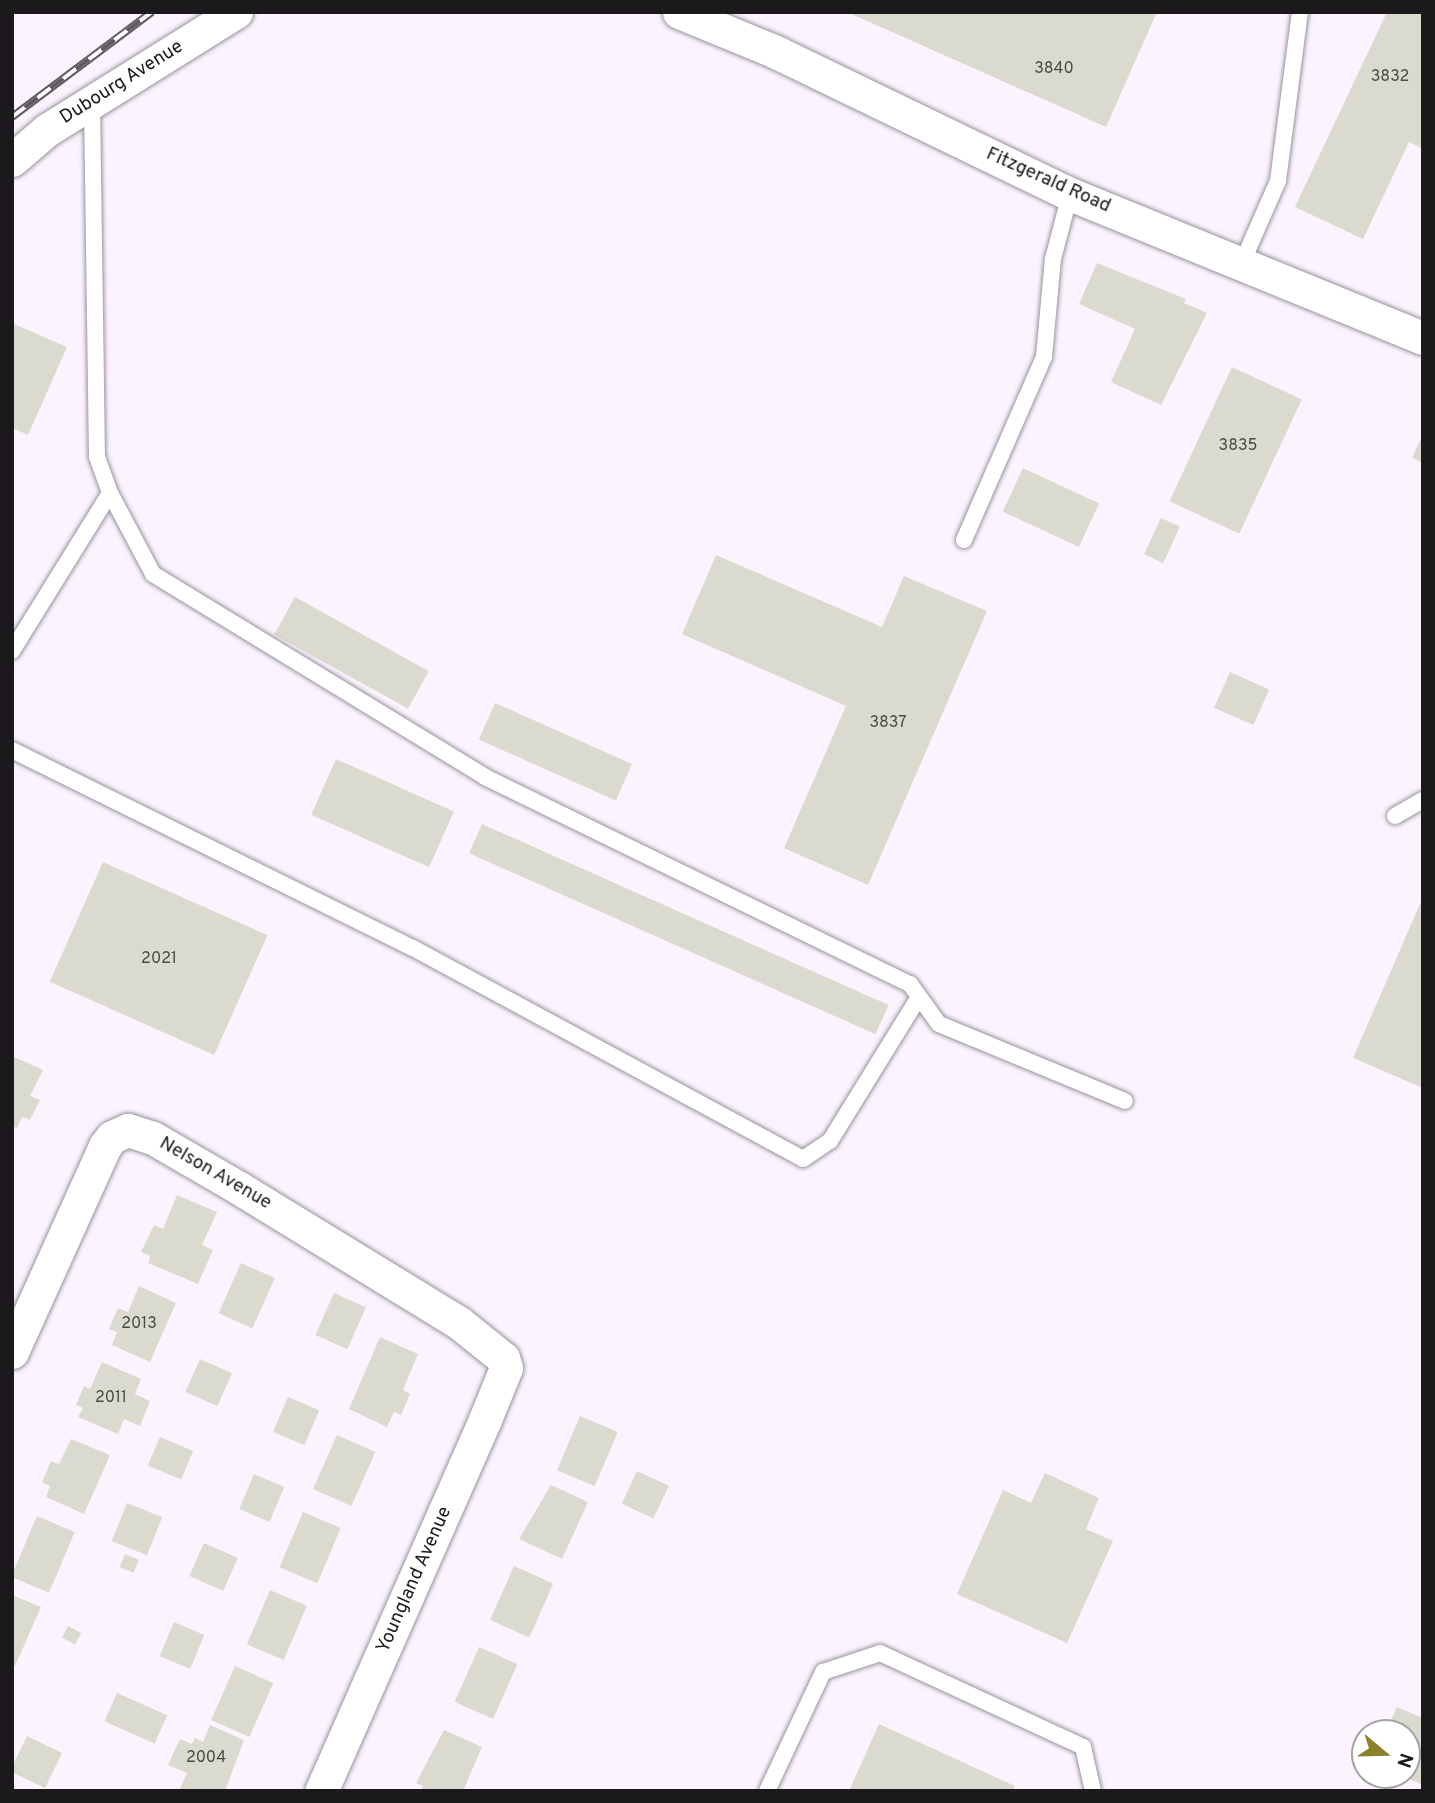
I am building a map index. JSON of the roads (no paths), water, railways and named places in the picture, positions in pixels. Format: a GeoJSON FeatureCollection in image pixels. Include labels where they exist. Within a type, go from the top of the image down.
{"type":"FeatureCollection","features":[{"type":"Feature","properties":{"kind":"street","name":"Dubourg Avenue"},"geometry":{"type":"LineString","coordinates":[[12,160],[47,130],[236,12]]}},
{"type":"Feature","properties":{"kind":"street","name":"Fitzgerald Road"},"geometry":{"type":"LineString","coordinates":[[679,12],[776,52],[1070,194],[1423,338]]}},
{"type":"Feature","properties":{"kind":"street","name":"Nelson Avenue"},"geometry":{"type":"LineString","coordinates":[[12,1352],[104,1146],[113,1137],[128,1130],[153,1138],[207,1169],[458,1322],[503,1358],[506,1368]]}},
{"type":"Feature","properties":{"kind":"street","name":"Youngland Avenue"},"geometry":{"type":"LineString","coordinates":[[321,1791],[506,1368]]}},
{"type":"Feature","properties":{"kind":"lane"},"geometry":{"type":"LineString","coordinates":[[1242,263],[1278,181],[1300,12]]}},
{"type":"Feature","properties":{"kind":"lane"},"geometry":{"type":"LineString","coordinates":[[92,101],[97,457],[110,493],[153,574],[485,777],[910,984],[939,1024],[1125,1101]]}},
{"type":"Feature","properties":{"kind":"lane"},"geometry":{"type":"LineString","coordinates":[[964,540],[1044,357],[1053,259],[1070,194]]}},
{"type":"Feature","properties":{"kind":"lane"},"geometry":{"type":"LineString","coordinates":[[12,651],[110,493]]}},
{"type":"Feature","properties":{"kind":"lane"},"geometry":{"type":"LineString","coordinates":[[12,750],[413,948],[803,1159],[830,1141],[919,997]]}},
{"type":"Feature","properties":{"kind":"lane"},"geometry":{"type":"LineString","coordinates":[[1395,816],[1423,800]]}},
{"type":"Feature","properties":{"kind":"lane"},"geometry":{"type":"LineString","coordinates":[[767,1791],[823,1672],[880,1653],[1083,1747],[1093,1791]]}},
{"type":"Feature","properties":{"kind":"railway"},"geometry":{"type":"LineString","coordinates":[[12,117],[152,12]]}}]}
